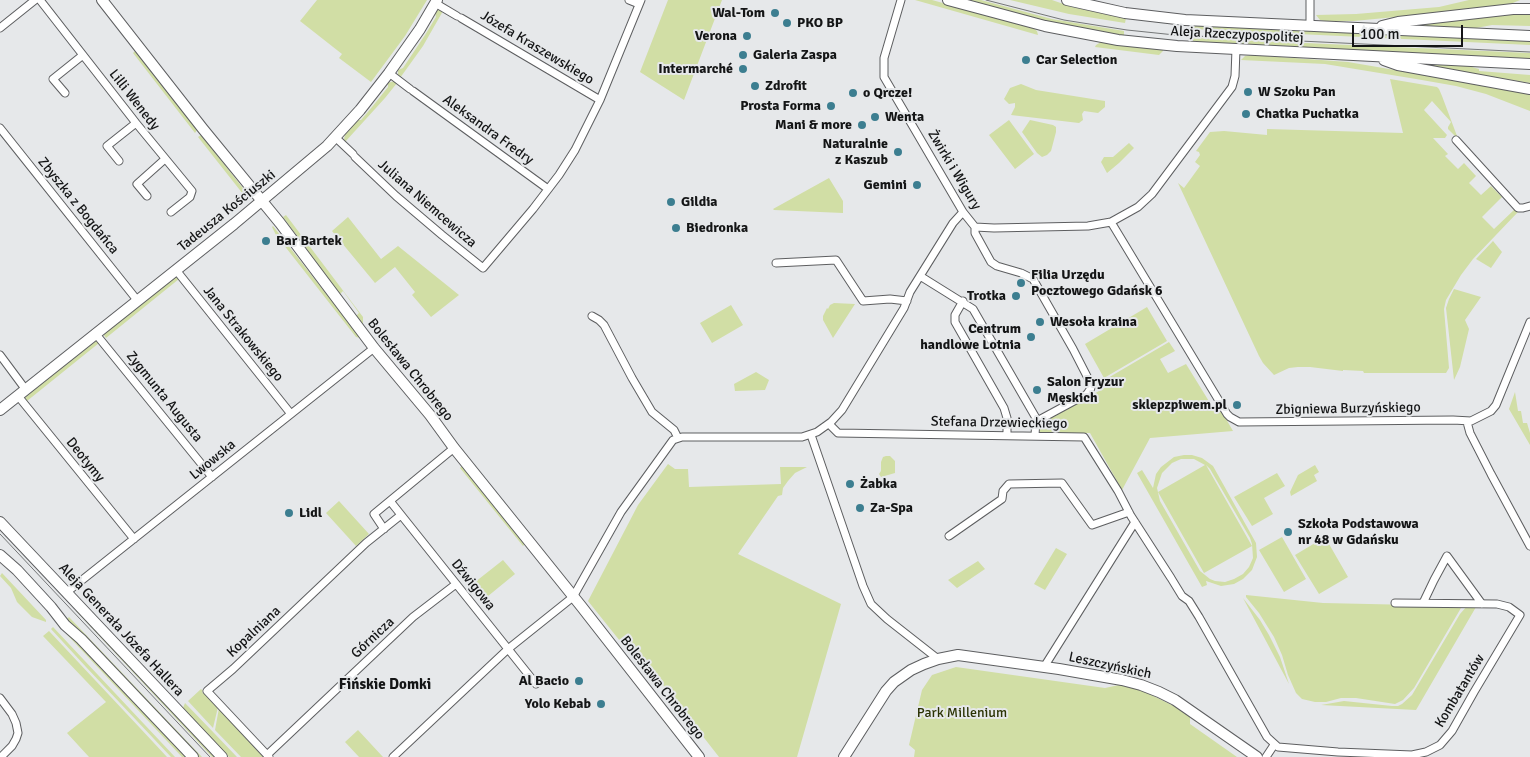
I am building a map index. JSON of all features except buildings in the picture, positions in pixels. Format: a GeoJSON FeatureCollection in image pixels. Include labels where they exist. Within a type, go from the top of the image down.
{"type":"FeatureCollection","features":[{"type":"Feature","properties":{"kind":"street"},"geometry":{"type":"LineString","coordinates":[[0,28],[35,0]]}},
{"type":"Feature","properties":{"kind":"street","name":"Lilli Wenedy"},"geometry":{"type":"LineString","coordinates":[[40,0],[192,191],[190,197],[171,212]]}},
{"type":"Feature","properties":{"kind":"street","name":"Bolesława Chrobrego"},"geometry":{"type":"LineString","coordinates":[[102,0],[262,201],[374,348],[430,415],[454,448],[699,757]]}},
{"type":"Feature","properties":{"kind":"street"},"geometry":{"type":"LineString","coordinates":[[548,189],[575,150],[600,100],[640,2],[629,0]]}},
{"type":"Feature","properties":{"kind":"street","name":"Żwirki i Wigury"},"geometry":{"type":"LineString","coordinates":[[901,0],[884,58],[883,72],[885,80],[963,212],[974,227],[1088,226],[1111,222],[1138,207],[1148,199],[1234,84],[1236,49]]}},
{"type":"Feature","properties":{"kind":"street","name":"Aleja Rzeczypospolitej"},"geometry":{"type":"LineString","coordinates":[[948,0],[1090,36],[1177,46],[1530,64]]}},
{"type":"Feature","properties":{"kind":"street","name":"Aleja Rzeczypospolitej"},"geometry":{"type":"LineString","coordinates":[[1068,0],[1125,13],[1162,18],[1530,36]]}},
{"type":"Feature","properties":{"kind":"street"},"geometry":{"type":"LineString","coordinates":[[1310,0],[1310,26]]}},
{"type":"Feature","properties":{"kind":"street"},"geometry":{"type":"LineString","coordinates":[[1513,9],[1529,0]]}},
{"type":"Feature","properties":{"kind":"street","name":"Tadeusza Kościuszki"},"geometry":{"type":"LineString","coordinates":[[0,410],[317,155],[365,104],[389,74],[436,2]]}},
{"type":"Feature","properties":{"kind":"street","name":"Józefa Kraszewskiego"},"geometry":{"type":"LineString","coordinates":[[436,2],[600,100]]}},
{"type":"Feature","properties":{"kind":"street"},"geometry":{"type":"LineString","coordinates":[[1374,29],[1398,22],[1513,9],[1530,9]]}},
{"type":"Feature","properties":{"kind":"street"},"geometry":{"type":"LineString","coordinates":[[65,93],[53,79],[83,55]]}},
{"type":"Feature","properties":{"kind":"street"},"geometry":{"type":"LineString","coordinates":[[1374,56],[1398,65],[1530,89]]}},
{"type":"Feature","properties":{"kind":"street","name":"Aleksandra Fredry"},"geometry":{"type":"LineString","coordinates":[[389,74],[548,189]]}},
{"type":"Feature","properties":{"kind":"street"},"geometry":{"type":"LineString","coordinates":[[119,161],[106,146],[136,123]]}},
{"type":"Feature","properties":{"kind":"street","name":"Zbyszka z Bogdańca"},"geometry":{"type":"LineString","coordinates":[[0,128],[137,300]]}},
{"type":"Feature","properties":{"kind":"street","name":"Juliana Niemcewicza"},"geometry":{"type":"LineString","coordinates":[[335,137],[396,196],[483,268],[548,189]]}},
{"type":"Feature","properties":{"kind":"street"},"geometry":{"type":"LineString","coordinates":[[1456,140],[1518,208],[1530,206]]}},
{"type":"Feature","properties":{"kind":"street"},"geometry":{"type":"LineString","coordinates":[[147,196],[137,184],[165,159]]}},
{"type":"Feature","properties":{"kind":"street"},"geometry":{"type":"LineString","coordinates":[[393,757],[508,649],[574,597],[621,512],[670,445],[678,438],[790,438],[811,436],[829,424],[842,410],[904,308],[920,276],[953,223],[963,212]]}},
{"type":"Feature","properties":{"kind":"street","name":"Zbigniewa Burzyńskiego"},"geometry":{"type":"LineString","coordinates":[[1111,222],[1230,417],[1239,422],[1445,420],[1467,422]]}},
{"type":"Feature","properties":{"kind":"street"},"geometry":{"type":"LineString","coordinates":[[974,227],[975,233],[992,262],[997,266],[1033,278],[1092,384],[1087,394],[1036,421]]}},
{"type":"Feature","properties":{"kind":"street"},"geometry":{"type":"LineString","coordinates":[[776,263],[836,260],[863,301],[890,298],[907,301]]}},
{"type":"Feature","properties":{"kind":"street","name":"Jana Strakowskiego"},"geometry":{"type":"LineString","coordinates":[[176,270],[291,414]]}},
{"type":"Feature","properties":{"kind":"street"},"geometry":{"type":"LineString","coordinates":[[920,276],[974,309],[1036,421],[1035,436]]}},
{"type":"Feature","properties":{"kind":"street"},"geometry":{"type":"LineString","coordinates":[[963,301],[955,315],[955,322],[1004,408],[1007,418],[1007,435]]}},
{"type":"Feature","properties":{"kind":"street"},"geometry":{"type":"LineString","coordinates":[[592,316],[604,325],[652,412],[674,430],[678,438]]}},
{"type":"Feature","properties":{"kind":"street"},"geometry":{"type":"LineString","coordinates":[[1530,322],[1496,405],[1480,417],[1467,422],[1470,433],[1490,474],[1530,546]]}},
{"type":"Feature","properties":{"kind":"street","name":"Zygmunta Augusta"},"geometry":{"type":"LineString","coordinates":[[95,333],[212,477]]}},
{"type":"Feature","properties":{"kind":"street","name":"Lwowska"},"geometry":{"type":"LineString","coordinates":[[67,592],[374,348]]}},
{"type":"Feature","properties":{"kind":"street","name":"Deotymy"},"geometry":{"type":"LineString","coordinates":[[0,355],[22,393],[134,539]]}},
{"type":"Feature","properties":{"kind":"street","name":"Stefana Drzewieckiego"},"geometry":{"type":"LineString","coordinates":[[829,424],[838,433],[1084,437],[1135,522]]}},
{"type":"Feature","properties":{"kind":"street"},"geometry":{"type":"LineString","coordinates":[[811,436],[862,586],[871,604],[938,658]]}},
{"type":"Feature","properties":{"kind":"street"},"geometry":{"type":"LineString","coordinates":[[384,529],[374,514],[454,448]]}},
{"type":"Feature","properties":{"kind":"street"},"geometry":{"type":"LineString","coordinates":[[949,536],[1002,499],[1004,491],[1009,484],[1062,484],[1092,525],[1129,512]]}},
{"type":"Feature","properties":{"kind":"street","name":"Dźwigowa"},"geometry":{"type":"LineString","coordinates":[[390,501],[536,684]]}},
{"type":"Feature","properties":{"kind":"street","name":"Kopalniana"},"geometry":{"type":"LineString","coordinates":[[268,756],[207,691],[233,669],[366,543],[401,515]]}},
{"type":"Feature","properties":{"kind":"street","name":"Aleja Generała Józefa Hallera"},"geometry":{"type":"LineString","coordinates":[[0,522],[222,757]]}},
{"type":"Feature","properties":{"kind":"street"},"geometry":{"type":"LineString","coordinates":[[1044,667],[1135,522],[1182,596],[1189,601],[1199,617],[1267,737],[1274,745],[1266,757]]}},
{"type":"Feature","properties":{"kind":"street"},"geometry":{"type":"LineString","coordinates":[[0,555],[17,570],[65,624],[193,757]]}},
{"type":"Feature","properties":{"kind":"street"},"geometry":{"type":"LineString","coordinates":[[1423,603],[1448,556],[1482,604]]}},
{"type":"Feature","properties":{"kind":"street","name":"Górnicza"},"geometry":{"type":"LineString","coordinates":[[268,756],[413,617],[456,584]]}},
{"type":"Feature","properties":{"kind":"street","name":"Kombatantów"},"geometry":{"type":"LineString","coordinates":[[1274,745],[1292,749],[1412,756],[1440,745],[1452,731],[1520,615],[1504,605],[1395,603]]}},
{"type":"Feature","properties":{"kind":"street","name":"Leszczyńskich"},"geometry":{"type":"LineString","coordinates":[[844,757],[894,682],[911,670],[938,658],[958,655],[1127,681],[1159,692],[1193,712],[1257,757]]}},
{"type":"Feature","properties":{"kind":"street"},"geometry":{"type":"LineString","coordinates":[[0,698],[12,714],[18,733],[12,746],[1,757]]}},
{"type":"Feature","properties":{"kind":"green space"},"geometry":{"type":"Polygon","coordinates":[[[317,0],[427,0],[405,36],[371,82],[339,58],[342,54],[300,21],[317,0]]]}},
{"type":"Feature","properties":{"kind":"green space"},"geometry":{"type":"Polygon","coordinates":[[[668,0],[722,0],[684,100],[640,72],[668,0]]]}},
{"type":"Feature","properties":{"kind":"green space"},"geometry":{"type":"Polygon","coordinates":[[[915,0],[932,0],[1033,28],[1037,31],[1038,35],[915,0]]]}},
{"type":"Feature","properties":{"kind":"green space"},"geometry":{"type":"Polygon","coordinates":[[[967,0],[981,0],[1052,19],[1124,31],[1124,36],[1045,22],[967,0]]]}},
{"type":"Feature","properties":{"kind":"green space"},"geometry":{"type":"Polygon","coordinates":[[[1010,0],[1052,0],[1072,7],[1126,18],[1125,23],[1069,14],[1010,0]]]}},
{"type":"Feature","properties":{"kind":"green space"},"geometry":{"type":"Polygon","coordinates":[[[1469,0],[1520,0],[1508,5],[1489,8],[1354,21],[1325,21],[1320,20],[1316,15],[1356,14],[1439,7],[1469,0]]]}},
{"type":"Feature","properties":{"kind":"green space"},"geometry":{"type":"Polygon","coordinates":[[[439,9],[443,11],[423,46],[400,78],[398,70],[403,68],[436,17],[435,13],[439,9]]]}},
{"type":"Feature","properties":{"kind":"green space"},"geometry":{"type":"Polygon","coordinates":[[[1530,13],[1530,26],[1492,25],[1471,29],[1404,25],[1530,13]]]}},
{"type":"Feature","properties":{"kind":"green space"},"geometry":{"type":"Polygon","coordinates":[[[1193,25],[1530,41],[1530,45],[1193,29],[1193,25]]]}},
{"type":"Feature","properties":{"kind":"green space"},"geometry":{"type":"Polygon","coordinates":[[[1193,38],[1530,53],[1530,59],[1193,42],[1193,38]]]}},
{"type":"Feature","properties":{"kind":"green space"},"geometry":{"type":"Polygon","coordinates":[[[1101,42],[1163,51],[1159,55],[1095,47],[1101,42]]]}},
{"type":"Feature","properties":{"kind":"green space"},"geometry":{"type":"Polygon","coordinates":[[[135,51],[197,130],[195,133],[133,53],[135,51]]]}},
{"type":"Feature","properties":{"kind":"green space"},"geometry":{"type":"Polygon","coordinates":[[[1245,56],[1348,62],[1530,93],[1530,111],[1486,94],[1456,86],[1325,64],[1241,60],[1245,56]]]}},
{"type":"Feature","properties":{"kind":"green space"},"geometry":{"type":"Polygon","coordinates":[[[1411,63],[1465,65],[1479,69],[1479,71],[1530,75],[1530,83],[1411,63]]]}},
{"type":"Feature","properties":{"kind":"green space"},"geometry":{"type":"Polygon","coordinates":[[[1390,79],[1437,87],[1439,89],[1457,136],[1448,129],[1451,122],[1432,101],[1424,110],[1447,135],[1445,138],[1433,138],[1448,154],[1445,156],[1458,169],[1464,163],[1476,176],[1469,183],[1481,195],[1491,186],[1502,197],[1482,217],[1494,229],[1515,209],[1518,212],[1473,259],[1446,300],[1444,309],[1449,368],[1446,373],[1364,373],[1363,371],[1298,367],[1289,368],[1274,375],[1259,356],[1178,183],[1184,188],[1200,166],[1195,162],[1200,155],[1196,151],[1210,132],[1224,131],[1267,135],[1267,129],[1403,133],[1390,79]]]}},
{"type":"Feature","properties":{"kind":"green space"},"geometry":{"type":"Polygon","coordinates":[[[394,81],[397,83],[385,98],[345,142],[345,134],[372,107],[388,87],[388,83],[394,81]]]}},
{"type":"Feature","properties":{"kind":"green space"},"geometry":{"type":"Polygon","coordinates":[[[1021,84],[1036,90],[1105,101],[1105,107],[1098,113],[1084,111],[1082,114],[1083,120],[1079,123],[1011,115],[1015,103],[1009,104],[1004,99],[1010,88],[1021,84]]]}},
{"type":"Feature","properties":{"kind":"green space"},"geometry":{"type":"Polygon","coordinates":[[[1009,120],[1034,154],[1015,169],[989,135],[1009,120]]]}},
{"type":"Feature","properties":{"kind":"green space"},"geometry":{"type":"Polygon","coordinates":[[[1030,120],[1056,127],[1051,151],[1047,155],[1042,157],[1037,153],[1022,132],[1030,120]]]}},
{"type":"Feature","properties":{"kind":"green space"},"geometry":{"type":"Polygon","coordinates":[[[201,135],[246,192],[243,194],[198,137],[201,135]]]}},
{"type":"Feature","properties":{"kind":"green space"},"geometry":{"type":"Polygon","coordinates":[[[1129,143],[1134,148],[1107,173],[1101,162],[1104,157],[1113,157],[1129,143]]]}},
{"type":"Feature","properties":{"kind":"green space"},"geometry":{"type":"Polygon","coordinates":[[[829,178],[843,201],[843,213],[773,209],[829,178]]]}},
{"type":"Feature","properties":{"kind":"green space"},"geometry":{"type":"Polygon","coordinates":[[[286,215],[363,317],[363,324],[356,316],[359,313],[343,291],[340,294],[283,217],[286,215]]]}},
{"type":"Feature","properties":{"kind":"green space"},"geometry":{"type":"Polygon","coordinates":[[[348,217],[381,259],[398,246],[459,295],[431,317],[412,295],[415,292],[395,267],[375,283],[332,231],[348,217]]]}},
{"type":"Feature","properties":{"kind":"green space"},"geometry":{"type":"Polygon","coordinates":[[[273,226],[360,338],[356,337],[276,235],[273,226]]]}},
{"type":"Feature","properties":{"kind":"green space"},"geometry":{"type":"Polygon","coordinates":[[[1493,241],[1502,252],[1491,268],[1476,259],[1493,241]]]}},
{"type":"Feature","properties":{"kind":"green space"},"geometry":{"type":"Polygon","coordinates":[[[176,277],[179,279],[106,338],[103,334],[176,277]]]}},
{"type":"Feature","properties":{"kind":"green space"},"geometry":{"type":"Polygon","coordinates":[[[1454,289],[1481,297],[1465,320],[1469,329],[1460,367],[1454,380],[1446,308],[1454,289]]]}},
{"type":"Feature","properties":{"kind":"green space"},"geometry":{"type":"Polygon","coordinates":[[[834,303],[855,304],[833,338],[823,320],[823,316],[827,308],[834,303]]]}},
{"type":"Feature","properties":{"kind":"green space"},"geometry":{"type":"Polygon","coordinates":[[[731,305],[743,325],[712,343],[700,323],[731,305]]]}},
{"type":"Feature","properties":{"kind":"green space"},"geometry":{"type":"Polygon","coordinates":[[[1147,307],[1167,341],[1104,378],[1085,344],[1147,307]]]}},
{"type":"Feature","properties":{"kind":"green space"},"geometry":{"type":"Polygon","coordinates":[[[96,341],[99,343],[27,401],[25,397],[96,341]]]}},
{"type":"Feature","properties":{"kind":"green space"},"geometry":{"type":"Polygon","coordinates":[[[1169,342],[1175,351],[1160,359],[1168,373],[1186,364],[1215,411],[1222,412],[1233,431],[1150,438],[1122,490],[1090,433],[1040,432],[1038,429],[1041,424],[1099,391],[1096,385],[1169,342]]]}},
{"type":"Feature","properties":{"kind":"green space"},"geometry":{"type":"Polygon","coordinates":[[[756,372],[769,380],[765,390],[735,391],[734,384],[756,372]]]}},
{"type":"Feature","properties":{"kind":"green space"},"geometry":{"type":"Polygon","coordinates":[[[1515,392],[1518,411],[1521,411],[1523,423],[1527,423],[1530,433],[1530,445],[1509,409],[1515,392]]]}},
{"type":"Feature","properties":{"kind":"green space"},"geometry":{"type":"Polygon","coordinates":[[[1192,455],[1202,458],[1213,466],[1256,543],[1257,557],[1252,570],[1243,579],[1234,584],[1221,586],[1206,581],[1207,585],[1202,587],[1137,473],[1142,470],[1153,488],[1156,474],[1161,467],[1174,457],[1192,455]],[[1181,459],[1172,463],[1162,473],[1157,488],[1160,501],[1200,571],[1210,579],[1225,582],[1243,574],[1249,567],[1253,558],[1252,544],[1210,469],[1206,465],[1252,546],[1204,573],[1158,492],[1205,465],[1194,459],[1181,459]]]}},
{"type":"Feature","properties":{"kind":"green space"},"geometry":{"type":"Polygon","coordinates":[[[890,456],[895,461],[895,473],[881,477],[879,474],[881,462],[883,457],[890,456]]]}},
{"type":"Feature","properties":{"kind":"green space"},"geometry":{"type":"Polygon","coordinates":[[[668,464],[675,469],[688,469],[689,487],[781,484],[780,467],[807,467],[795,473],[788,481],[783,488],[782,495],[778,496],[738,554],[841,604],[797,757],[719,757],[634,648],[628,651],[588,601],[638,505],[668,464]]]}},
{"type":"Feature","properties":{"kind":"green space"},"geometry":{"type":"Polygon","coordinates":[[[1315,465],[1319,472],[1314,475],[1317,481],[1291,496],[1290,492],[1298,475],[1315,465]]]}},
{"type":"Feature","properties":{"kind":"green space"},"geometry":{"type":"Polygon","coordinates":[[[462,466],[525,544],[523,546],[460,468],[462,466]]]}},
{"type":"Feature","properties":{"kind":"green space"},"geometry":{"type":"Polygon","coordinates":[[[1277,473],[1285,486],[1264,498],[1273,514],[1252,526],[1234,497],[1277,473]]]}},
{"type":"Feature","properties":{"kind":"green space"},"geometry":{"type":"Polygon","coordinates":[[[339,501],[369,534],[356,546],[326,513],[339,501]]]}},
{"type":"Feature","properties":{"kind":"green space"},"geometry":{"type":"Polygon","coordinates":[[[1282,537],[1306,579],[1284,592],[1259,550],[1282,537]]]}},
{"type":"Feature","properties":{"kind":"green space"},"geometry":{"type":"Polygon","coordinates":[[[1325,537],[1348,577],[1319,594],[1295,555],[1325,537]]]}},
{"type":"Feature","properties":{"kind":"green space"},"geometry":{"type":"Polygon","coordinates":[[[1056,548],[1067,554],[1045,590],[1034,584],[1056,548]]]}},
{"type":"Feature","properties":{"kind":"green space"},"geometry":{"type":"Polygon","coordinates":[[[503,560],[515,574],[482,601],[470,586],[503,560]]]}},
{"type":"Feature","properties":{"kind":"green space"},"geometry":{"type":"Polygon","coordinates":[[[978,561],[985,569],[957,588],[948,580],[978,561]]]}},
{"type":"Feature","properties":{"kind":"green space"},"geometry":{"type":"Polygon","coordinates":[[[2,573],[46,622],[32,617],[17,602],[11,588],[0,576],[2,573]]]}},
{"type":"Feature","properties":{"kind":"green space"},"geometry":{"type":"Polygon","coordinates":[[[1246,595],[1323,603],[1460,606],[1461,608],[1414,688],[1403,700],[1395,704],[1356,698],[1315,702],[1302,699],[1296,693],[1274,637],[1246,595]]]}},
{"type":"Feature","properties":{"kind":"green space"},"geometry":{"type":"Polygon","coordinates":[[[1243,598],[1269,635],[1280,657],[1289,684],[1243,598]]]}},
{"type":"Feature","properties":{"kind":"green space"},"geometry":{"type":"Polygon","coordinates":[[[1467,606],[1476,607],[1416,710],[1321,705],[1344,701],[1392,706],[1402,704],[1412,695],[1460,614],[1467,606]]]}},
{"type":"Feature","properties":{"kind":"green space"},"geometry":{"type":"Polygon","coordinates":[[[77,609],[217,757],[212,757],[76,611],[77,609]]]}},
{"type":"Feature","properties":{"kind":"green space"},"geometry":{"type":"Polygon","coordinates":[[[69,617],[202,757],[198,757],[84,636],[65,621],[69,617]]]}},
{"type":"Feature","properties":{"kind":"green space"},"geometry":{"type":"Polygon","coordinates":[[[62,624],[188,757],[182,757],[59,626],[62,624]]]}},
{"type":"Feature","properties":{"kind":"green space"},"geometry":{"type":"Polygon","coordinates":[[[53,627],[175,757],[171,757],[86,667],[51,629],[53,627]]]}},
{"type":"Feature","properties":{"kind":"green space"},"geometry":{"type":"Polygon","coordinates":[[[49,631],[167,757],[89,757],[67,733],[106,702],[43,636],[49,631]]]}},
{"type":"Feature","properties":{"kind":"green space","name":"Park Millenium"},"geometry":{"type":"Polygon","coordinates":[[[956,667],[1105,688],[1119,685],[1141,690],[1174,706],[1190,717],[1190,724],[1237,757],[914,757],[915,750],[909,745],[922,690],[932,675],[956,667]]]}},
{"type":"Feature","properties":{"kind":"green space"},"geometry":{"type":"Polygon","coordinates":[[[201,689],[218,707],[213,728],[188,701],[201,689]]]}},
{"type":"Feature","properties":{"kind":"green space"},"geometry":{"type":"Polygon","coordinates":[[[185,703],[237,757],[229,757],[183,708],[185,703]]]}},
{"type":"Feature","properties":{"kind":"green space"},"geometry":{"type":"Polygon","coordinates":[[[219,708],[265,757],[241,757],[215,730],[219,708]]]}},
{"type":"Feature","properties":{"kind":"green space"},"geometry":{"type":"Polygon","coordinates":[[[358,730],[383,757],[359,757],[345,742],[358,730]]]}},
{"type":"Feature","properties":{"kind":"tram line"},"geometry":{"type":"LineString","coordinates":[[986,0],[1064,20],[1175,35],[1530,52]]}},
{"type":"Feature","properties":{"kind":"tram line"},"geometry":{"type":"LineString","coordinates":[[0,534],[210,757]]}},
{"type":"Feature","properties":{"kind":"place","name":"Wal-Tom"},"geometry":{"type":"Point","coordinates":[775,13]}},
{"type":"Feature","properties":{"kind":"place","name":"PKO BP"},"geometry":{"type":"Point","coordinates":[787,23]}},
{"type":"Feature","properties":{"kind":"place","name":"Verona"},"geometry":{"type":"Point","coordinates":[747,36]}},
{"type":"Feature","properties":{"kind":"place","name":"Galeria Zaspa"},"geometry":{"type":"Point","coordinates":[743,55]}},
{"type":"Feature","properties":{"kind":"place","name":"Car Selection"},"geometry":{"type":"Point","coordinates":[1026,60]}},
{"type":"Feature","properties":{"kind":"place","name":"Intermarché"},"geometry":{"type":"Point","coordinates":[743,69]}},
{"type":"Feature","properties":{"kind":"place","name":"Zdrofit"},"geometry":{"type":"Point","coordinates":[755,86]}},
{"type":"Feature","properties":{"kind":"place","name":"W Szoku Pan"},"geometry":{"type":"Point","coordinates":[1248,92]}},
{"type":"Feature","properties":{"kind":"place","name":"o Qrcze!"},"geometry":{"type":"Point","coordinates":[853,93]}},
{"type":"Feature","properties":{"kind":"place","name":"Prosta Forma"},"geometry":{"type":"Point","coordinates":[831,106]}},
{"type":"Feature","properties":{"kind":"place","name":"Chatka Puchatka"},"geometry":{"type":"Point","coordinates":[1246,114]}},
{"type":"Feature","properties":{"kind":"place","name":"Wenta"},"geometry":{"type":"Point","coordinates":[875,117]}},
{"type":"Feature","properties":{"kind":"place","name":"Mani & more"},"geometry":{"type":"Point","coordinates":[862,125]}},
{"type":"Feature","properties":{"kind":"place","name":"Naturalnie z Kaszub"},"geometry":{"type":"Point","coordinates":[898,152]}},
{"type":"Feature","properties":{"kind":"place","name":"Gemini"},"geometry":{"type":"Point","coordinates":[917,185]}},
{"type":"Feature","properties":{"kind":"place","name":"Gildia"},"geometry":{"type":"Point","coordinates":[671,202]}},
{"type":"Feature","properties":{"kind":"place","name":"Biedronka"},"geometry":{"type":"Point","coordinates":[676,228]}},
{"type":"Feature","properties":{"kind":"place","name":"Bar Bartek"},"geometry":{"type":"Point","coordinates":[266,241]}},
{"type":"Feature","properties":{"kind":"place","name":"Filia Urzędu Pocztowego Gdańsk 6"},"geometry":{"type":"Point","coordinates":[1021,283]}},
{"type":"Feature","properties":{"kind":"place","name":"Trotka"},"geometry":{"type":"Point","coordinates":[1016,296]}},
{"type":"Feature","properties":{"kind":"place","name":"Wesoła kraina"},"geometry":{"type":"Point","coordinates":[1040,322]}},
{"type":"Feature","properties":{"kind":"place","name":"Centrum handlowe Lotnia"},"geometry":{"type":"Point","coordinates":[1031,337]}},
{"type":"Feature","properties":{"kind":"place","name":"Salon Fryzur Męskich"},"geometry":{"type":"Point","coordinates":[1037,390]}},
{"type":"Feature","properties":{"kind":"place","name":"sklepzpiwem.pl"},"geometry":{"type":"Point","coordinates":[1237,405]}},
{"type":"Feature","properties":{"kind":"place","name":"Żabka"},"geometry":{"type":"Point","coordinates":[850,484]}},
{"type":"Feature","properties":{"kind":"place","name":"Za-Spa"},"geometry":{"type":"Point","coordinates":[860,508]}},
{"type":"Feature","properties":{"kind":"place","name":"Lidl"},"geometry":{"type":"Point","coordinates":[289,513]}},
{"type":"Feature","properties":{"kind":"place","name":"Szkoła Podstawowa nr 48 w Gdańsku"},"geometry":{"type":"Point","coordinates":[1288,532]}},
{"type":"Feature","properties":{"kind":"place","name":"Al Bacio"},"geometry":{"type":"Point","coordinates":[579,681]}},
{"type":"Feature","properties":{"kind":"place","name":"Yolo Kebab"},"geometry":{"type":"Point","coordinates":[601,704]}},
{"type":"Feature","properties":{"kind":"district","name":"Fińskie Domki"},"geometry":{"type":"Point","coordinates":[385,685]}}]}
